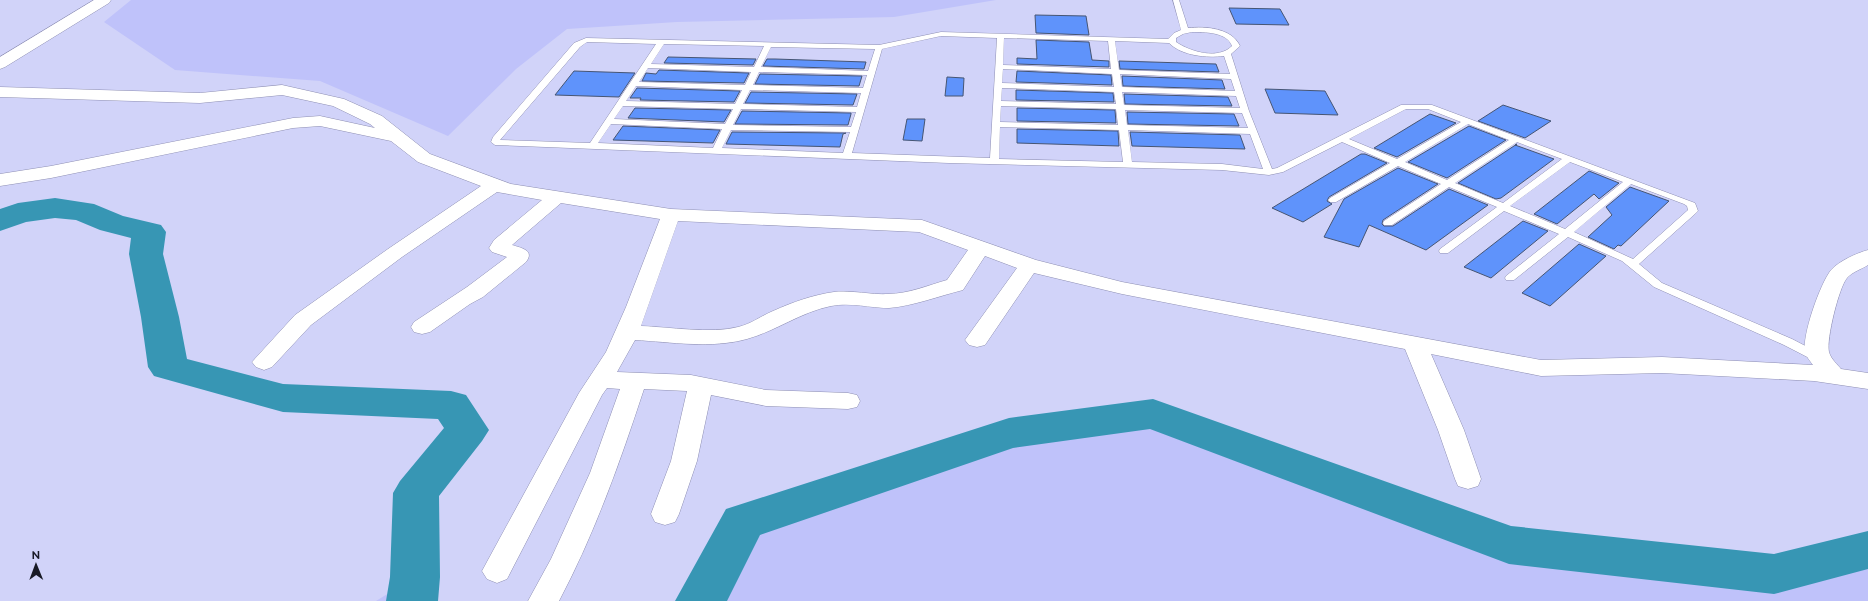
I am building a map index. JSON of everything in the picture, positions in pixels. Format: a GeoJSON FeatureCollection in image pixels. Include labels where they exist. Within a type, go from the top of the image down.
{"type":"FeatureCollection","features":[{"type":"Feature","properties":{"kind":"street"},"geometry":{"type":"LineString","coordinates":[[0,64],[104,0]]}},
{"type":"Feature","properties":{"kind":"street"},"geometry":{"type":"LineString","coordinates":[[0,92],[200,98],[282,90],[338,102],[376,120],[424,158],[507,189],[672,215],[922,226],[1029,265],[1122,288],[1541,368],[1662,365],[1834,376],[1868,381]]}},
{"type":"Feature","properties":{"kind":"street"},"geometry":{"type":"LineString","coordinates":[[0,180],[51,172],[273,126],[299,122],[320,121],[400,139]]}},
{"type":"Feature","properties":{"kind":"street"},"geometry":{"type":"LineString","coordinates":[[264,362],[303,320],[395,253],[495,185]]}},
{"type":"Feature","properties":{"kind":"street"},"geometry":{"type":"LineString","coordinates":[[422,327],[462,298],[475,292],[519,258],[519,254],[499,248],[500,244],[557,197]]}},
{"type":"Feature","properties":{"kind":"street"},"geometry":{"type":"LineString","coordinates":[[496,571],[591,393],[602,380],[628,332],[656,251],[672,215]]}},
{"type":"Feature","properties":{"kind":"street"},"geometry":{"type":"LineString","coordinates":[[628,332],[719,337],[740,334],[758,328],[780,316],[809,304],[834,299],[861,298],[888,301],[902,299],[955,285],[980,248]]}},
{"type":"Feature","properties":{"kind":"street"},"geometry":{"type":"LineString","coordinates":[[1834,376],[1820,358],[1816,349],[1826,302],[1832,284],[1839,274],[1868,256]]}},
{"type":"Feature","properties":{"kind":"street"},"geometry":{"type":"LineString","coordinates":[[977,340],[1029,265]]}},
{"type":"Feature","properties":{"kind":"street"},"geometry":{"type":"LineString","coordinates":[[1414,343],[1450,430],[1468,479]]}},
{"type":"Feature","properties":{"kind":"street"},"geometry":{"type":"LineString","coordinates":[[602,380],[635,380],[701,385],[766,398],[848,401]]}},
{"type":"Feature","properties":{"kind":"street"},"geometry":{"type":"LineString","coordinates":[[543,601],[564,563],[603,473],[635,380]]}},
{"type":"Feature","properties":{"kind":"street"},"geometry":{"type":"LineString","coordinates":[[665,514],[684,461],[701,385]]}},
{"type":"Feature","properties":{"kind":"lane"},"geometry":{"type":"LineString","coordinates":[[1176,0],[1185,31]]}},
{"type":"Feature","properties":{"kind":"lane"},"geometry":{"type":"LineString","coordinates":[[1172,41],[1174,36],[1185,31],[1206,30],[1230,37],[1236,43],[1236,46],[1227,53],[1214,55],[1193,53],[1176,46],[1172,41],[941,34],[879,47],[592,40],[582,42],[567,56],[496,139],[496,142],[716,152],[1222,167],[1268,172],[1280,170],[1404,107],[1429,107],[1629,180],[1692,205],[1693,211],[1634,263]]}},
{"type":"Feature","properties":{"kind":"lane"},"geometry":{"type":"LineString","coordinates":[[994,161],[1001,35]]}},
{"type":"Feature","properties":{"kind":"lane"},"geometry":{"type":"LineString","coordinates":[[1111,38],[1128,165]]}},
{"type":"Feature","properties":{"kind":"lane"},"geometry":{"type":"LineString","coordinates":[[592,146],[662,42]]}},
{"type":"Feature","properties":{"kind":"lane"},"geometry":{"type":"LineString","coordinates":[[716,152],[769,44]]}},
{"type":"Feature","properties":{"kind":"lane"},"geometry":{"type":"LineString","coordinates":[[848,156],[879,47]]}},
{"type":"Feature","properties":{"kind":"lane"},"geometry":{"type":"LineString","coordinates":[[1227,53],[1239,94],[1268,172]]}},
{"type":"Feature","properties":{"kind":"lane"},"geometry":{"type":"LineString","coordinates":[[645,66],[872,73]]}},
{"type":"Feature","properties":{"kind":"lane"},"geometry":{"type":"LineString","coordinates":[[999,67],[1235,77]]}},
{"type":"Feature","properties":{"kind":"lane"},"geometry":{"type":"LineString","coordinates":[[633,84],[866,91]]}},
{"type":"Feature","properties":{"kind":"lane"},"geometry":{"type":"LineString","coordinates":[[998,85],[1239,94]]}},
{"type":"Feature","properties":{"kind":"lane"},"geometry":{"type":"LineString","coordinates":[[621,103],[861,110]]}},
{"type":"Feature","properties":{"kind":"lane"},"geometry":{"type":"LineString","coordinates":[[997,103],[1245,111]]}},
{"type":"Feature","properties":{"kind":"lane"},"geometry":{"type":"LineString","coordinates":[[608,121],[728,127],[855,130]]}},
{"type":"Feature","properties":{"kind":"lane"},"geometry":{"type":"LineString","coordinates":[[1333,200],[1468,122]]}},
{"type":"Feature","properties":{"kind":"lane"},"geometry":{"type":"LineString","coordinates":[[996,124],[1252,131]]}},
{"type":"Feature","properties":{"kind":"lane"},"geometry":{"type":"LineString","coordinates":[[1342,139],[1568,232],[1634,263],[1644,274],[1658,285],[1788,342],[1820,358]]}},
{"type":"Feature","properties":{"kind":"lane"},"geometry":{"type":"LineString","coordinates":[[1388,224],[1516,139]]}},
{"type":"Feature","properties":{"kind":"lane"},"geometry":{"type":"LineString","coordinates":[[1444,251],[1503,206],[1563,165],[1569,158]]}},
{"type":"Feature","properties":{"kind":"lane"},"geometry":{"type":"LineString","coordinates":[[1510,278],[1568,232],[1629,180]]}},
{"type":"Feature","properties":{"kind":"shaded area"},"geometry":{"type":"Polygon","coordinates":[[[131,0],[996,0],[894,17],[677,22],[567,29],[516,69],[448,136],[320,81],[175,70],[104,22],[131,0]]]}},
{"type":"Feature","properties":{"kind":"shaded area"},"geometry":{"type":"Polygon","coordinates":[[[1153,414],[1509,545],[1774,574],[1868,550],[1868,601],[701,601],[743,522],[1009,433],[1153,414]]]}},
{"type":"Feature","properties":{"kind":"shaded area"},"geometry":{"type":"Polygon","coordinates":[[[415,577],[412,601],[376,601],[415,577]]]}},
{"type":"Feature","properties":{"kind":"building"},"geometry":{"type":"Polygon","coordinates":[[[1229,8],[1280,9],[1289,25],[1236,24],[1229,8]]]}},
{"type":"Feature","properties":{"kind":"building"},"geometry":{"type":"Polygon","coordinates":[[[1035,15],[1086,16],[1089,35],[1036,33],[1035,15]]]}},
{"type":"Feature","properties":{"kind":"building"},"geometry":{"type":"Polygon","coordinates":[[[1036,40],[1089,42],[1092,60],[1109,61],[1109,67],[1017,64],[1017,58],[1037,59],[1036,40]]]}},
{"type":"Feature","properties":{"kind":"building"},"geometry":{"type":"Polygon","coordinates":[[[668,57],[756,59],[753,65],[664,63],[668,57]]]}},
{"type":"Feature","properties":{"kind":"building"},"geometry":{"type":"Polygon","coordinates":[[[767,59],[866,62],[864,69],[763,66],[767,59]]]}},
{"type":"Feature","properties":{"kind":"building"},"geometry":{"type":"Polygon","coordinates":[[[1119,61],[1216,64],[1219,72],[1120,69],[1119,61]]]}},
{"type":"Feature","properties":{"kind":"building"},"geometry":{"type":"Polygon","coordinates":[[[659,70],[749,73],[744,83],[642,81],[646,73],[656,74],[659,70]]]}},
{"type":"Feature","properties":{"kind":"building"},"geometry":{"type":"Polygon","coordinates":[[[574,71],[635,73],[619,97],[555,95],[574,71]]]}},
{"type":"Feature","properties":{"kind":"building"},"geometry":{"type":"Polygon","coordinates":[[[1017,71],[1111,75],[1112,85],[1016,82],[1017,71]]]}},
{"type":"Feature","properties":{"kind":"building"},"geometry":{"type":"Polygon","coordinates":[[[760,74],[862,76],[859,86],[755,84],[760,74]]]}},
{"type":"Feature","properties":{"kind":"building"},"geometry":{"type":"Polygon","coordinates":[[[1122,76],[1222,80],[1225,89],[1123,86],[1122,76]]]}},
{"type":"Feature","properties":{"kind":"building"},"geometry":{"type":"Polygon","coordinates":[[[947,77],[964,78],[963,96],[945,96],[947,77]]]}},
{"type":"Feature","properties":{"kind":"building"},"geometry":{"type":"Polygon","coordinates":[[[637,88],[740,91],[734,102],[640,100],[641,98],[630,98],[637,88]]]}},
{"type":"Feature","properties":{"kind":"building"},"geometry":{"type":"Polygon","coordinates":[[[1265,89],[1325,91],[1338,115],[1275,113],[1265,89]]]}},
{"type":"Feature","properties":{"kind":"building"},"geometry":{"type":"Polygon","coordinates":[[[1016,90],[1113,93],[1114,102],[1016,100],[1016,90]]]}},
{"type":"Feature","properties":{"kind":"building"},"geometry":{"type":"Polygon","coordinates":[[[751,92],[857,94],[853,105],[745,103],[751,92]]]}},
{"type":"Feature","properties":{"kind":"building"},"geometry":{"type":"Polygon","coordinates":[[[1124,94],[1228,97],[1232,106],[1125,104],[1124,94]]]}},
{"type":"Feature","properties":{"kind":"building"},"geometry":{"type":"Polygon","coordinates":[[[1503,105],[1551,121],[1525,138],[1478,121],[1503,105]]]}},
{"type":"Feature","properties":{"kind":"building"},"geometry":{"type":"Polygon","coordinates":[[[635,108],[731,110],[724,122],[628,118],[635,108]]]}},
{"type":"Feature","properties":{"kind":"building"},"geometry":{"type":"Polygon","coordinates":[[[1017,108],[1115,110],[1116,123],[1017,121],[1017,108]]]}},
{"type":"Feature","properties":{"kind":"building"},"geometry":{"type":"Polygon","coordinates":[[[742,111],[851,114],[848,125],[735,124],[742,111]]]}},
{"type":"Feature","properties":{"kind":"building"},"geometry":{"type":"Polygon","coordinates":[[[1127,112],[1234,114],[1239,126],[1128,124],[1127,112]]]}},
{"type":"Feature","properties":{"kind":"building"},"geometry":{"type":"Polygon","coordinates":[[[1430,114],[1456,123],[1397,157],[1374,148],[1430,114]]]}},
{"type":"Feature","properties":{"kind":"building"},"geometry":{"type":"Polygon","coordinates":[[[907,119],[925,119],[922,141],[903,140],[907,119]]]}},
{"type":"Feature","properties":{"kind":"building"},"geometry":{"type":"Polygon","coordinates":[[[623,126],[720,130],[713,143],[613,140],[623,126]]]}},
{"type":"Feature","properties":{"kind":"building"},"geometry":{"type":"Polygon","coordinates":[[[1469,126],[1506,140],[1447,178],[1408,162],[1469,126]]]}},
{"type":"Feature","properties":{"kind":"building"},"geometry":{"type":"Polygon","coordinates":[[[1017,129],[1118,131],[1119,146],[1017,143],[1017,129]]]}},
{"type":"Feature","properties":{"kind":"building"},"geometry":{"type":"Polygon","coordinates":[[[732,132],[846,133],[843,134],[840,147],[726,144],[732,132]]]}},
{"type":"Feature","properties":{"kind":"building"},"geometry":{"type":"Polygon","coordinates":[[[1130,132],[1240,135],[1245,149],[1132,146],[1130,132]]]}},
{"type":"Feature","properties":{"kind":"building"},"geometry":{"type":"Polygon","coordinates":[[[1515,145],[1554,159],[1501,198],[1496,199],[1458,183],[1515,145]]]}},
{"type":"Feature","properties":{"kind":"building"},"geometry":{"type":"Polygon","coordinates":[[[1361,154],[1365,154],[1387,163],[1329,197],[1327,201],[1332,204],[1303,222],[1272,208],[1361,154]]]}},
{"type":"Feature","properties":{"kind":"building"},"geometry":{"type":"Polygon","coordinates":[[[1398,168],[1438,184],[1383,220],[1382,224],[1384,226],[1393,226],[1449,189],[1488,205],[1426,250],[1369,225],[1359,247],[1324,237],[1344,199],[1398,168]]]}},
{"type":"Feature","properties":{"kind":"building"},"geometry":{"type":"Polygon","coordinates":[[[1589,171],[1619,183],[1599,199],[1594,194],[1557,224],[1534,214],[1589,171]]]}},
{"type":"Feature","properties":{"kind":"building"},"geometry":{"type":"Polygon","coordinates":[[[1630,187],[1669,201],[1621,246],[1618,245],[1614,249],[1588,237],[1612,215],[1606,207],[1630,187]]]}},
{"type":"Feature","properties":{"kind":"building"},"geometry":{"type":"Polygon","coordinates":[[[1523,221],[1548,231],[1491,278],[1464,267],[1523,221]]]}},
{"type":"Feature","properties":{"kind":"building"},"geometry":{"type":"Polygon","coordinates":[[[1579,244],[1606,256],[1550,306],[1522,293],[1579,244]]]}},
{"type":"Feature","properties":{"kind":"waterway"},"geometry":{"type":"LineString","coordinates":[[0,221],[18,213],[55,208],[82,211],[112,223],[149,232],[146,254],[160,317],[168,367],[283,398],[451,405],[467,430],[416,493],[415,577],[412,601]]}},
{"type":"Feature","properties":{"kind":"waterway"},"geometry":{"type":"LineString","coordinates":[[701,601],[743,522],[1009,433],[1153,414],[1509,545],[1774,574],[1868,550]]}}]}
